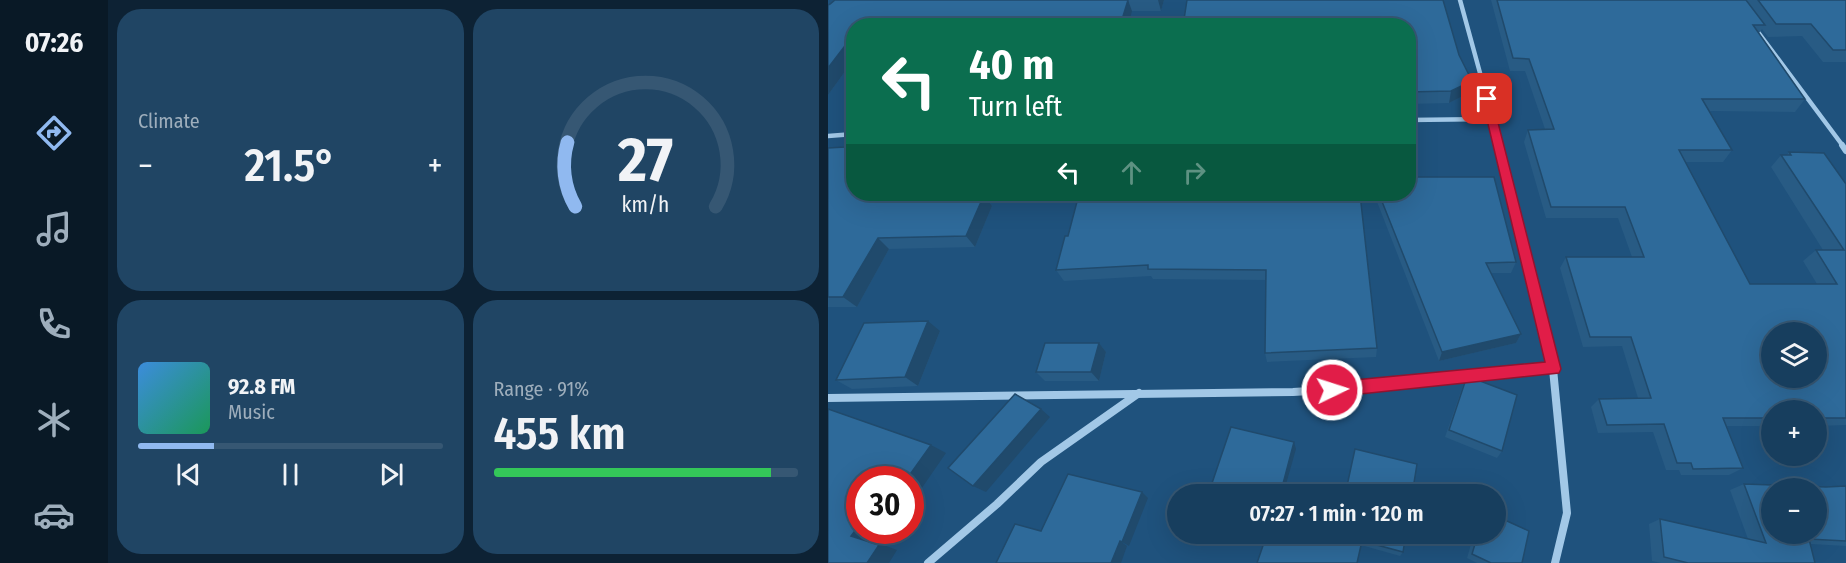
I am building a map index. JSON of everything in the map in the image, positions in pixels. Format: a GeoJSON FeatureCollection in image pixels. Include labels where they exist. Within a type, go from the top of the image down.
{"type":"FeatureCollection","features":[{"type":"Feature","properties":{"kind":"street"},"geometry":{"type":"LineString","coordinates":[[1460,0],[1554,369],[1567,513],[1555,563]]}},
{"type":"Feature","properties":{"kind":"street"},"geometry":{"type":"LineString","coordinates":[[1748,19],[1846,151]]}},
{"type":"Feature","properties":{"kind":"street"},"geometry":{"type":"LineString","coordinates":[[1416,120],[1492,119]]}},
{"type":"Feature","properties":{"kind":"street"},"geometry":{"type":"LineString","coordinates":[[828,136],[846,135]]}},
{"type":"Feature","properties":{"kind":"street"},"geometry":{"type":"LineString","coordinates":[[828,398],[1293,392],[1391,386],[1554,369]]}},
{"type":"Feature","properties":{"kind":"street"},"geometry":{"type":"LineString","coordinates":[[928,563],[1041,462],[1139,393]]}},
{"type":"Feature","properties":{"kind":"building"},"geometry":{"type":"Polygon","coordinates":[[[835,0],[1128,0],[1122,18],[846,18],[846,44],[828,68],[828,5],[835,0]]]}},
{"type":"Feature","properties":{"kind":"building"},"geometry":{"type":"Polygon","coordinates":[[[1187,0],[1443,0],[1459,55],[1472,81],[1451,91],[1416,92],[1416,18],[1184,18],[1187,0]]]}},
{"type":"Feature","properties":{"kind":"building"},"geometry":{"type":"Polygon","coordinates":[[[1497,0],[1746,0],[1765,25],[1753,25],[1805,99],[1702,99],[1732,150],[1679,150],[1750,284],[1837,284],[1816,250],[1844,250],[1781,155],[1791,155],[1789,152],[1824,153],[1846,184],[1846,418],[1827,418],[1827,400],[1761,400],[1761,418],[1723,418],[1743,468],[1693,469],[1691,463],[1677,463],[1664,424],[1607,425],[1599,399],[1651,398],[1631,337],[1590,337],[1566,257],[1644,257],[1625,207],[1551,207],[1528,130],[1554,129],[1529,59],[1513,58],[1497,0]]]}},
{"type":"Feature","properties":{"kind":"building"},"geometry":{"type":"Polygon","coordinates":[[[1758,0],[1846,0],[1846,50],[1833,50],[1811,24],[1776,24],[1758,0]]]}},
{"type":"Feature","properties":{"kind":"building"},"geometry":{"type":"Polygon","coordinates":[[[845,147],[846,201],[981,201],[966,236],[878,238],[843,297],[828,297],[828,148],[845,147]]]}},
{"type":"Feature","properties":{"kind":"building"},"geometry":{"type":"Polygon","coordinates":[[[1416,177],[1494,177],[1516,262],[1486,263],[1521,334],[1442,352],[1382,201],[1416,201],[1416,177]]]}},
{"type":"Feature","properties":{"kind":"building"},"geometry":{"type":"Polygon","coordinates":[[[1077,201],[1361,201],[1377,348],[1265,353],[1266,270],[1148,269],[1148,265],[1056,270],[1065,236],[1068,236],[1077,201]]]}},
{"type":"Feature","properties":{"kind":"building"},"geometry":{"type":"Polygon","coordinates":[[[928,321],[905,377],[836,380],[864,323],[928,321]]]}},
{"type":"Feature","properties":{"kind":"building"},"geometry":{"type":"Polygon","coordinates":[[[1045,343],[1099,343],[1091,372],[1036,372],[1045,343]]]}},
{"type":"Feature","properties":{"kind":"building"},"geometry":{"type":"Polygon","coordinates":[[[1467,376],[1517,395],[1502,451],[1449,430],[1467,376]]]}},
{"type":"Feature","properties":{"kind":"building"},"geometry":{"type":"Polygon","coordinates":[[[1015,394],[1041,409],[973,486],[948,468],[1015,394]]]}},
{"type":"Feature","properties":{"kind":"building"},"geometry":{"type":"Polygon","coordinates":[[[828,409],[931,445],[916,466],[846,466],[846,544],[879,545],[867,563],[828,563],[828,409]]]}},
{"type":"Feature","properties":{"kind":"building"},"geometry":{"type":"Polygon","coordinates":[[[1231,427],[1294,442],[1283,484],[1212,484],[1231,427]]]}},
{"type":"Feature","properties":{"kind":"building"},"geometry":{"type":"Polygon","coordinates":[[[1355,449],[1417,464],[1414,484],[1347,484],[1355,449]]]}},
{"type":"Feature","properties":{"kind":"building"},"geometry":{"type":"Polygon","coordinates":[[[1068,474],[1142,492],[1111,563],[996,563],[1015,524],[1041,531],[1068,474]]]}},
{"type":"Feature","properties":{"kind":"building"},"geometry":{"type":"Polygon","coordinates":[[[1744,484],[1761,485],[1761,530],[1744,484]]]}},
{"type":"Feature","properties":{"kind":"building"},"geometry":{"type":"Polygon","coordinates":[[[1846,486],[1846,541],[1827,540],[1827,487],[1846,486]]]}},
{"type":"Feature","properties":{"kind":"building"},"geometry":{"type":"Polygon","coordinates":[[[1660,519],[1761,542],[1761,544],[1810,544],[1815,563],[1688,563],[1664,557],[1660,519]]]}},
{"type":"Feature","properties":{"kind":"building"},"geometry":{"type":"Polygon","coordinates":[[[1506,521],[1529,531],[1522,563],[1491,563],[1472,554],[1475,544],[1506,544],[1506,521]]]}},
{"type":"Feature","properties":{"kind":"building"},"geometry":{"type":"Polygon","coordinates":[[[1264,544],[1361,544],[1357,563],[1257,563],[1264,544]]]}},
{"type":"Feature","properties":{"kind":"building"},"geometry":{"type":"Polygon","coordinates":[[[1373,544],[1404,544],[1403,552],[1373,544]]]}},
{"type":"Feature","properties":{"kind":"route"},"geometry":{"type":"LineString","coordinates":[[1332,390],[1554,369],[1487,99]]}}]}
